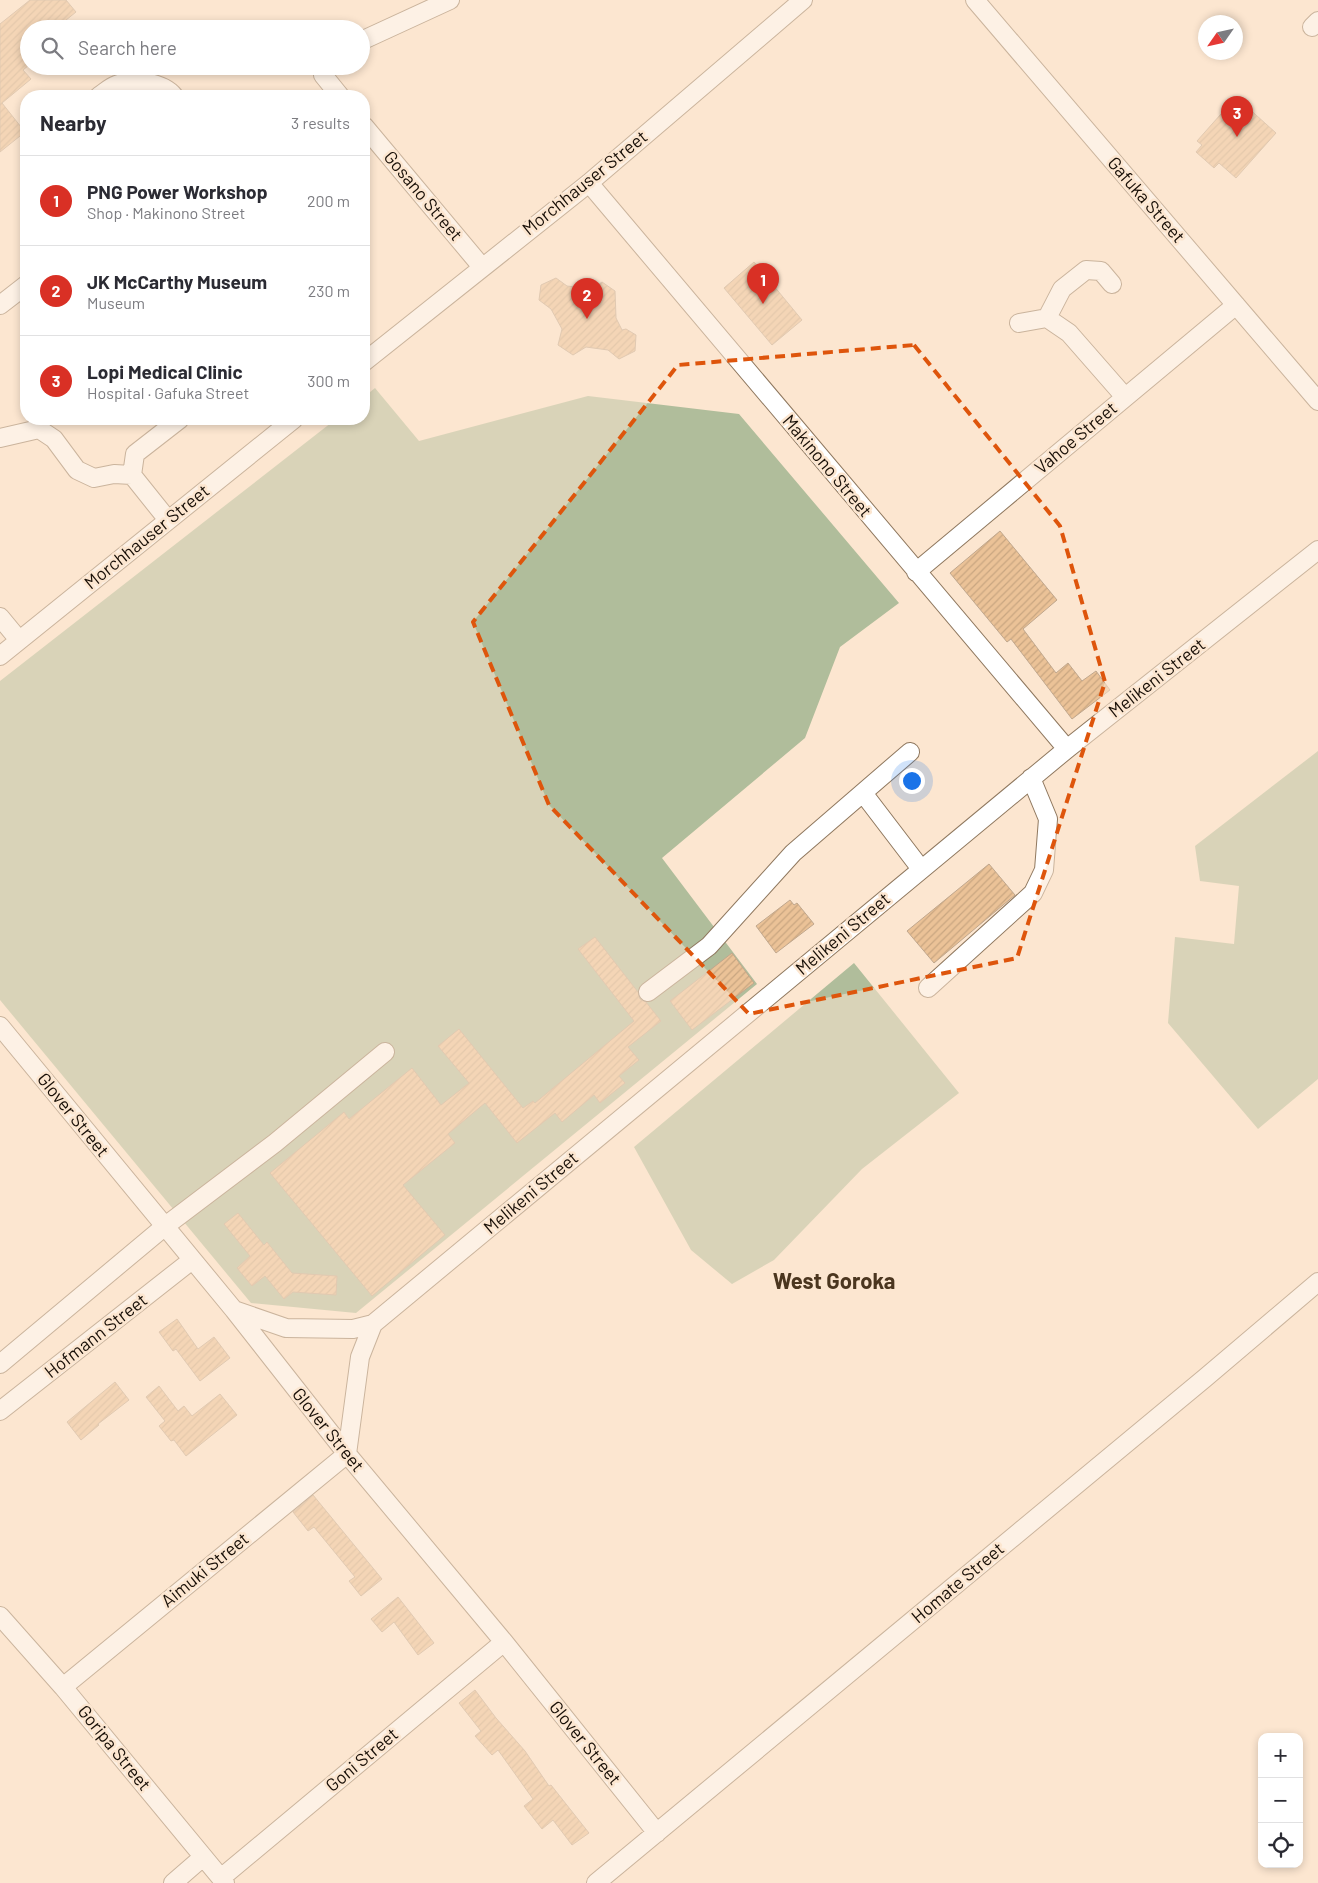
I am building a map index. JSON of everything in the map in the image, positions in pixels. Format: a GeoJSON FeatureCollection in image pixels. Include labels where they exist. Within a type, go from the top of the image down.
{"type":"FeatureCollection","features":[{"type":"Feature","properties":{"kind":"street"},"geometry":{"type":"LineString","coordinates":[[370,36],[450,0]]}},
{"type":"Feature","properties":{"kind":"street","name":"Morchhauser Street"},"geometry":{"type":"LineString","coordinates":[[370,357],[589,182],[803,0]]}},
{"type":"Feature","properties":{"kind":"street","name":"Gafuka Street"},"geometry":{"type":"LineString","coordinates":[[975,0],[1318,401]]}},
{"type":"Feature","properties":{"kind":"street"},"geometry":{"type":"LineString","coordinates":[[323,75],[335,90]]}},
{"type":"Feature","properties":{"kind":"street"},"geometry":{"type":"LineString","coordinates":[[108,90],[116,85],[143,81],[169,90]]}},
{"type":"Feature","properties":{"kind":"street","name":"Gosano Street"},"geometry":{"type":"LineString","coordinates":[[370,133],[482,267]]}},
{"type":"Feature","properties":{"kind":"street","name":"Makinono Street"},"geometry":{"type":"LineString","coordinates":[[589,182],[1066,749]]}},
{"type":"Feature","properties":{"kind":"street"},"geometry":{"type":"LineString","coordinates":[[1047,318],[1062,289],[1086,270],[1101,270],[1112,284]]}},
{"type":"Feature","properties":{"kind":"street"},"geometry":{"type":"LineString","coordinates":[[0,305],[20,290]]}},
{"type":"Feature","properties":{"kind":"street","name":"Vahoe Street"},"geometry":{"type":"LineString","coordinates":[[916,572],[1236,305]]}},
{"type":"Feature","properties":{"kind":"street"},"geometry":{"type":"LineString","coordinates":[[1019,323],[1047,318],[1069,333],[1125,397]]}},
{"type":"Feature","properties":{"kind":"street"},"geometry":{"type":"LineString","coordinates":[[168,520],[132,475],[135,454],[172,425]]}},
{"type":"Feature","properties":{"kind":"street","name":"Morchhauser Street"},"geometry":{"type":"LineString","coordinates":[[0,656],[287,425]]}},
{"type":"Feature","properties":{"kind":"street"},"geometry":{"type":"LineString","coordinates":[[0,438],[39,429],[54,439],[77,470],[94,478],[114,474],[132,475]]}},
{"type":"Feature","properties":{"kind":"street","name":"Melikeni Street"},"geometry":{"type":"LineString","coordinates":[[234,1310],[286,1328],[353,1329],[373,1324],[1066,749],[1318,550]]}},
{"type":"Feature","properties":{"kind":"street"},"geometry":{"type":"LineString","coordinates":[[0,617],[19,640]]}},
{"type":"Feature","properties":{"kind":"street"},"geometry":{"type":"LineString","coordinates":[[648,992],[709,946],[793,853],[910,752]]}},
{"type":"Feature","properties":{"kind":"street"},"geometry":{"type":"LineString","coordinates":[[928,988],[1033,893],[1044,870],[1048,819],[1031,778]]}},
{"type":"Feature","properties":{"kind":"street"},"geometry":{"type":"LineString","coordinates":[[863,793],[921,870]]}},
{"type":"Feature","properties":{"kind":"street","name":"Glover Street"},"geometry":{"type":"LineString","coordinates":[[0,1026],[164,1228],[234,1310],[347,1454],[504,1642],[657,1833]]}},
{"type":"Feature","properties":{"kind":"street"},"geometry":{"type":"LineString","coordinates":[[0,1364],[164,1228],[275,1144],[386,1052]]}},
{"type":"Feature","properties":{"kind":"street","name":"Hofmann Street"},"geometry":{"type":"LineString","coordinates":[[0,1411],[192,1260]]}},
{"type":"Feature","properties":{"kind":"street","name":"Homate Street"},"geometry":{"type":"LineString","coordinates":[[596,1883],[1197,1385],[1318,1282]]}},
{"type":"Feature","properties":{"kind":"street","name":"Melikeni Street"},"geometry":{"type":"LineString","coordinates":[[347,1454],[360,1356],[373,1324]]}},
{"type":"Feature","properties":{"kind":"street","name":"Aimuki Street"},"geometry":{"type":"LineString","coordinates":[[63,1686],[347,1454]]}},
{"type":"Feature","properties":{"kind":"street","name":"Goripa Street"},"geometry":{"type":"LineString","coordinates":[[0,1616],[63,1686],[223,1881]]}},
{"type":"Feature","properties":{"kind":"street","name":"Goni Street"},"geometry":{"type":"LineString","coordinates":[[223,1881],[504,1642]]}},
{"type":"Feature","properties":{"kind":"street"},"geometry":{"type":"LineString","coordinates":[[173,1883],[203,1857]]}},
{"type":"Feature","properties":{"kind":"highlighted area"},"geometry":{"type":"Polygon","coordinates":[[[914,345],[1060,526],[1105,682],[1017,958],[749,1014],[549,805],[473,622],[678,365],[914,345]]]}},
{"type":"Feature","properties":{"kind":"green space"},"geometry":{"type":"Polygon","coordinates":[[[375,388],[419,441],[588,396],[739,414],[899,603],[840,647],[805,738],[662,858],[757,984],[356,1313],[251,1303],[0,1000],[0,681],[328,425],[370,425],[370,392],[375,388]]]}},
{"type":"Feature","properties":{"kind":"green space"},"geometry":{"type":"Polygon","coordinates":[[[1318,751],[1318,1079],[1258,1129],[1168,1023],[1175,937],[1234,944],[1239,886],[1200,881],[1195,846],[1318,751]]]}},
{"type":"Feature","properties":{"kind":"green space"},"geometry":{"type":"Polygon","coordinates":[[[854,963],[959,1093],[862,1169],[774,1260],[732,1284],[691,1250],[634,1147],[854,963]]]}},
{"type":"Feature","properties":{"kind":"building"},"geometry":{"type":"Polygon","coordinates":[[[30,0],[66,0],[76,12],[66,20],[20,20],[20,75],[27,75],[31,79],[2,103],[20,126],[20,136],[0,152],[0,24],[30,0]]]}},
{"type":"Feature","properties":{"kind":"building"},"geometry":{"type":"Polygon","coordinates":[[[1236,97],[1276,133],[1236,178],[1219,163],[1214,168],[1196,152],[1202,145],[1197,141],[1236,97]]]}},
{"type":"Feature","properties":{"kind":"building"},"geometry":{"type":"Polygon","coordinates":[[[754,262],[802,320],[772,345],[724,288],[754,262]]]}},
{"type":"Feature","properties":{"kind":"building"},"geometry":{"type":"Polygon","coordinates":[[[556,278],[567,286],[592,289],[602,282],[615,291],[616,318],[622,330],[626,329],[636,335],[635,351],[619,359],[608,350],[586,347],[573,355],[558,345],[562,329],[551,309],[539,300],[541,285],[556,278]]]}},
{"type":"Feature","properties":{"kind":"building"},"geometry":{"type":"Polygon","coordinates":[[[1000,531],[1057,600],[1023,629],[1056,673],[1068,663],[1082,681],[1096,671],[1110,690],[1072,719],[1011,639],[1007,642],[950,573],[1000,531]]]}},
{"type":"Feature","properties":{"kind":"building"},"geometry":{"type":"Polygon","coordinates":[[[989,864],[1015,895],[934,963],[907,931],[989,864]]]}},
{"type":"Feature","properties":{"kind":"building"},"geometry":{"type":"Polygon","coordinates":[[[790,900],[794,905],[797,903],[814,924],[776,953],[756,926],[790,900]]]}},
{"type":"Feature","properties":{"kind":"building"},"geometry":{"type":"Polygon","coordinates":[[[595,937],[638,992],[640,999],[646,1002],[661,1021],[628,1047],[639,1060],[619,1076],[625,1083],[600,1103],[594,1095],[562,1122],[555,1113],[517,1143],[485,1103],[448,1134],[455,1143],[403,1185],[445,1235],[372,1296],[270,1173],[344,1112],[349,1119],[412,1068],[441,1105],[469,1083],[438,1046],[459,1029],[523,1108],[533,1101],[535,1103],[634,1021],[578,949],[595,937]]]}},
{"type":"Feature","properties":{"kind":"building"},"geometry":{"type":"Polygon","coordinates":[[[732,953],[754,983],[692,1030],[670,1001],[732,953]]]}},
{"type":"Feature","properties":{"kind":"building"},"geometry":{"type":"Polygon","coordinates":[[[238,1213],[264,1245],[267,1242],[292,1273],[337,1276],[336,1295],[293,1292],[284,1299],[265,1276],[252,1286],[237,1268],[250,1256],[224,1224],[238,1213]]]}},
{"type":"Feature","properties":{"kind":"building"},"geometry":{"type":"Polygon","coordinates":[[[177,1319],[198,1349],[214,1337],[230,1358],[200,1381],[176,1349],[173,1351],[159,1332],[177,1319]]]}},
{"type":"Feature","properties":{"kind":"building"},"geometry":{"type":"Polygon","coordinates":[[[115,1382],[129,1400],[81,1440],[67,1422],[115,1382]]]}},
{"type":"Feature","properties":{"kind":"building"},"geometry":{"type":"Polygon","coordinates":[[[159,1386],[178,1411],[184,1406],[192,1416],[220,1394],[237,1415],[186,1456],[174,1440],[171,1441],[159,1426],[165,1421],[146,1397],[159,1386]]]}},
{"type":"Feature","properties":{"kind":"building"},"geometry":{"type":"Polygon","coordinates":[[[313,1495],[382,1579],[361,1596],[349,1581],[355,1577],[314,1527],[308,1531],[293,1512],[313,1495]]]}},
{"type":"Feature","properties":{"kind":"building"},"geometry":{"type":"Polygon","coordinates":[[[398,1597],[434,1643],[418,1655],[394,1622],[382,1632],[371,1619],[398,1597]]]}},
{"type":"Feature","properties":{"kind":"building"},"geometry":{"type":"Polygon","coordinates":[[[475,1690],[496,1718],[525,1751],[549,1786],[551,1785],[589,1833],[572,1845],[553,1820],[542,1829],[524,1806],[533,1799],[498,1750],[492,1755],[475,1736],[481,1731],[459,1703],[475,1690]]]}},
{"type":"Feature","properties":{"kind":"place","name":"Lopi Medical Clinic"},"geometry":{"type":"Point","coordinates":[1237,137]}},
{"type":"Feature","properties":{"kind":"place","name":"PNG Power Workshop"},"geometry":{"type":"Point","coordinates":[763,304]}},
{"type":"Feature","properties":{"kind":"place","name":"JK McCarthy Museum"},"geometry":{"type":"Point","coordinates":[587,319]}},
{"type":"Feature","properties":{"kind":"district","name":"West Goroka"},"geometry":{"type":"Point","coordinates":[834,1281]}}]}
